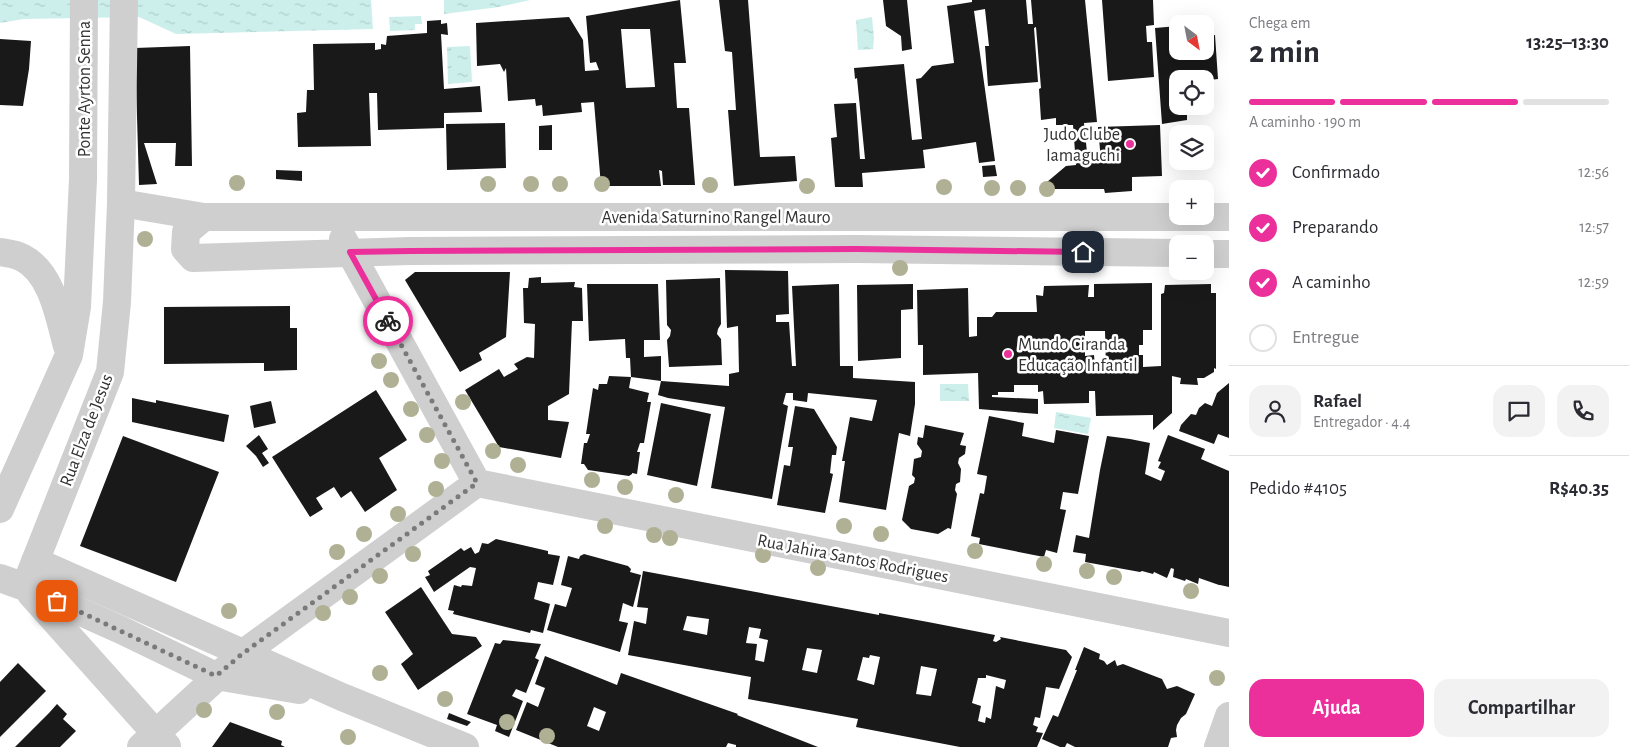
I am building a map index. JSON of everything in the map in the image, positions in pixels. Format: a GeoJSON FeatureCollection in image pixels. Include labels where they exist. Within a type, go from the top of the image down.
{"type":"FeatureCollection","features":[{"type":"Feature","properties":{"kind":"street","name":"Ponte Ayrton Senna"},"geometry":{"type":"LineString","coordinates":[[69,355],[77,307],[83,179],[84,0]]}},
{"type":"Feature","properties":{"kind":"street","name":"Rua Elza de Jesus"},"geometry":{"type":"LineString","coordinates":[[13,582],[35,561],[110,372],[117,302],[122,203],[124,0]]}},
{"type":"Feature","properties":{"kind":"street","name":"Avenida Saturnino Rangel Mauro"},"geometry":{"type":"LineString","coordinates":[[122,203],[204,217],[1229,217]]}},
{"type":"Feature","properties":{"kind":"street","name":"Avenida Saturnino Rangel Mauro"},"geometry":{"type":"LineString","coordinates":[[204,217],[186,232],[185,249],[193,258],[410,251],[857,249],[1169,253]]}},
{"type":"Feature","properties":{"kind":"street"},"geometry":{"type":"LineString","coordinates":[[13,582],[154,743],[216,676],[242,654],[477,483],[332,217]]}},
{"type":"Feature","properties":{"kind":"street"},"geometry":{"type":"LineString","coordinates":[[857,218],[857,249]]}},
{"type":"Feature","properties":{"kind":"street"},"geometry":{"type":"LineString","coordinates":[[0,252],[22,257],[37,269],[54,297],[69,355],[0,509]]}},
{"type":"Feature","properties":{"kind":"street"},"geometry":{"type":"LineString","coordinates":[[1214,254],[1229,254]]}},
{"type":"Feature","properties":{"kind":"street","name":"Rua Jahira Santos Rodrigues"},"geometry":{"type":"LineString","coordinates":[[477,483],[1229,633]]}},
{"type":"Feature","properties":{"kind":"street"},"geometry":{"type":"LineString","coordinates":[[35,561],[342,698],[465,747]]}},
{"type":"Feature","properties":{"kind":"street"},"geometry":{"type":"LineString","coordinates":[[13,582],[122,630],[216,676],[342,698]]}},
{"type":"Feature","properties":{"kind":"street"},"geometry":{"type":"LineString","coordinates":[[1218,747],[1229,716]]}},
{"type":"Feature","properties":{"kind":"water"},"geometry":{"type":"Polygon","coordinates":[[[0,0],[371,0],[373,29],[176,34],[139,17],[24,19],[0,23],[0,0]]]}},
{"type":"Feature","properties":{"kind":"water"},"geometry":{"type":"Polygon","coordinates":[[[444,0],[530,0],[499,7],[444,14],[444,0]]]}},
{"type":"Feature","properties":{"kind":"water"},"geometry":{"type":"Polygon","coordinates":[[[421,16],[422,24],[415,24],[415,30],[390,31],[389,17],[421,16]]]}},
{"type":"Feature","properties":{"kind":"water"},"geometry":{"type":"Polygon","coordinates":[[[872,17],[873,49],[858,50],[856,20],[872,17]]]}},
{"type":"Feature","properties":{"kind":"water"},"geometry":{"type":"Polygon","coordinates":[[[470,46],[472,82],[448,84],[447,47],[470,46]]]}},
{"type":"Feature","properties":{"kind":"water"},"geometry":{"type":"Polygon","coordinates":[[[940,384],[968,384],[969,401],[940,401],[940,384]]]}},
{"type":"Feature","properties":{"kind":"water"},"geometry":{"type":"Polygon","coordinates":[[[1056,412],[1091,418],[1088,434],[1054,428],[1056,412]]]}},
{"type":"Feature","properties":{"kind":"building"},"geometry":{"type":"Polygon","coordinates":[[[680,0],[686,63],[674,63],[677,108],[689,108],[695,185],[663,185],[662,171],[659,170],[661,186],[601,186],[594,102],[581,103],[582,112],[543,116],[542,105],[536,106],[535,99],[508,101],[506,68],[504,72],[500,64],[477,66],[476,23],[569,17],[583,40],[585,71],[599,70],[596,62],[590,63],[586,16],[680,0]],[[621,29],[626,88],[655,87],[650,29],[621,29]]]}},
{"type":"Feature","properties":{"kind":"building"},"geometry":{"type":"Polygon","coordinates":[[[719,0],[748,0],[760,157],[795,156],[797,181],[734,186],[728,110],[736,110],[732,52],[725,51],[719,0]]]}},
{"type":"Feature","properties":{"kind":"building"},"geometry":{"type":"Polygon","coordinates":[[[883,0],[907,0],[912,49],[902,51],[901,36],[886,26],[883,0]]]}},
{"type":"Feature","properties":{"kind":"building"},"geometry":{"type":"Polygon","coordinates":[[[972,0],[1026,0],[1028,24],[1033,24],[1031,0],[1085,0],[1097,122],[1084,123],[1088,162],[1101,161],[1098,127],[1160,125],[1162,176],[1132,177],[1132,191],[1105,193],[1104,189],[1048,189],[1047,182],[1066,166],[1076,165],[1073,125],[1056,125],[1056,118],[1041,120],[1039,89],[1041,88],[1036,27],[1034,28],[1038,82],[988,86],[985,46],[989,46],[985,9],[974,11],[995,161],[979,163],[976,142],[923,150],[925,168],[862,173],[863,187],[835,187],[831,138],[837,137],[834,104],[856,103],[860,159],[865,159],[857,78],[855,79],[854,68],[904,64],[912,140],[922,139],[916,79],[921,78],[932,66],[954,63],[947,6],[972,2],[972,0]]]}},
{"type":"Feature","properties":{"kind":"building"},"geometry":{"type":"Polygon","coordinates":[[[1102,0],[1153,0],[1154,25],[1146,26],[1147,42],[1152,42],[1154,77],[1108,81],[1102,0]]]}},
{"type":"Feature","properties":{"kind":"building"},"geometry":{"type":"Polygon","coordinates":[[[441,20],[441,24],[447,23],[448,35],[441,34],[444,89],[480,86],[482,112],[444,113],[444,128],[378,130],[377,93],[369,93],[371,146],[298,147],[297,113],[306,112],[307,90],[314,90],[313,44],[375,43],[375,50],[381,49],[381,44],[386,45],[387,36],[427,33],[427,21],[441,20]]]}},
{"type":"Feature","properties":{"kind":"building"},"geometry":{"type":"Polygon","coordinates":[[[1169,27],[1169,60],[1214,60],[1215,35],[1218,79],[1214,80],[1214,70],[1169,70],[1169,115],[1187,115],[1187,120],[1162,124],[1155,28],[1169,27]]]}},
{"type":"Feature","properties":{"kind":"building"},"geometry":{"type":"Polygon","coordinates":[[[0,39],[31,41],[23,106],[0,105],[0,39]]]}},
{"type":"Feature","properties":{"kind":"building"},"geometry":{"type":"Polygon","coordinates":[[[190,46],[192,166],[175,166],[176,143],[144,143],[157,184],[139,185],[135,48],[190,46]]]}},
{"type":"Feature","properties":{"kind":"building"},"geometry":{"type":"Polygon","coordinates":[[[505,123],[506,168],[447,170],[446,124],[505,123]]]}},
{"type":"Feature","properties":{"kind":"building"},"geometry":{"type":"Polygon","coordinates":[[[552,125],[552,150],[539,150],[539,126],[552,125]]]}},
{"type":"Feature","properties":{"kind":"building"},"geometry":{"type":"Polygon","coordinates":[[[995,165],[997,176],[983,177],[982,166],[995,165]]]}},
{"type":"Feature","properties":{"kind":"building"},"geometry":{"type":"Polygon","coordinates":[[[276,170],[302,171],[302,181],[276,179],[276,170]]]}},
{"type":"Feature","properties":{"kind":"building"},"geometry":{"type":"Polygon","coordinates":[[[725,270],[788,271],[789,314],[776,315],[776,322],[789,322],[792,366],[796,366],[792,286],[839,284],[840,366],[853,366],[853,378],[915,382],[915,404],[910,436],[899,433],[886,510],[839,502],[845,461],[842,461],[850,417],[872,421],[877,400],[808,393],[807,402],[793,400],[793,393],[786,393],[783,404],[788,406],[772,499],[711,488],[725,407],[658,395],[661,381],[729,386],[729,374],[739,372],[738,326],[727,328],[725,270]]]}},
{"type":"Feature","properties":{"kind":"building"},"geometry":{"type":"Polygon","coordinates":[[[415,272],[510,272],[506,337],[479,353],[482,360],[460,372],[405,280],[415,272]]]}},
{"type":"Feature","properties":{"kind":"building"},"geometry":{"type":"Polygon","coordinates":[[[541,277],[541,283],[575,282],[574,287],[582,288],[583,321],[572,321],[569,394],[548,406],[548,420],[569,422],[561,458],[499,447],[465,390],[499,369],[504,377],[518,369],[514,364],[527,357],[534,358],[535,324],[524,323],[523,288],[528,288],[529,278],[541,277]]]}},
{"type":"Feature","properties":{"kind":"building"},"geometry":{"type":"Polygon","coordinates":[[[720,278],[721,324],[717,334],[721,339],[722,365],[669,367],[667,340],[671,330],[667,325],[666,280],[720,278]]]}},
{"type":"Feature","properties":{"kind":"building"},"geometry":{"type":"Polygon","coordinates":[[[1152,283],[1152,330],[1143,330],[1143,345],[1139,345],[1139,355],[1143,355],[1143,367],[1161,366],[1161,294],[1164,293],[1165,285],[1211,284],[1211,293],[1216,293],[1216,369],[1214,368],[1214,372],[1204,378],[1197,378],[1198,385],[1180,384],[1181,378],[1172,376],[1172,413],[1153,430],[1153,415],[1096,416],[1095,391],[1089,391],[1089,403],[1044,404],[1043,391],[1038,392],[1038,385],[1014,385],[1014,392],[998,392],[998,395],[992,395],[992,397],[1038,399],[1038,414],[979,409],[978,373],[923,375],[923,345],[918,345],[917,290],[968,288],[969,337],[977,336],[977,317],[992,317],[996,312],[1037,312],[1036,295],[1043,296],[1044,286],[1089,285],[1088,297],[1094,297],[1094,284],[1152,283]],[[1085,331],[1085,356],[1094,355],[1095,367],[1106,368],[1105,331],[1085,331]]]}},
{"type":"Feature","properties":{"kind":"building"},"geometry":{"type":"Polygon","coordinates":[[[587,284],[658,284],[660,340],[644,340],[644,357],[661,356],[661,381],[631,377],[630,358],[626,358],[625,339],[589,341],[587,284]]]}},
{"type":"Feature","properties":{"kind":"building"},"geometry":{"type":"Polygon","coordinates":[[[913,284],[913,309],[901,310],[901,358],[858,361],[857,285],[913,284]]]}},
{"type":"Feature","properties":{"kind":"building"},"geometry":{"type":"Polygon","coordinates":[[[290,306],[290,328],[297,328],[297,370],[264,371],[264,363],[164,364],[164,307],[290,306]]]}},
{"type":"Feature","properties":{"kind":"building"},"geometry":{"type":"Polygon","coordinates":[[[609,376],[631,377],[629,388],[649,393],[647,402],[651,402],[644,443],[640,443],[637,452],[640,452],[637,474],[632,473],[629,476],[588,470],[584,464],[581,464],[584,443],[587,443],[590,434],[586,434],[593,388],[598,390],[599,384],[607,384],[609,376]]]}},
{"type":"Feature","properties":{"kind":"building"},"geometry":{"type":"Polygon","coordinates":[[[1229,383],[1229,438],[1218,434],[1214,444],[1179,431],[1181,425],[1191,414],[1196,415],[1199,408],[1205,403],[1212,406],[1217,393],[1229,383]]]}},
{"type":"Feature","properties":{"kind":"building"},"geometry":{"type":"Polygon","coordinates":[[[376,390],[407,440],[379,458],[397,490],[365,512],[351,491],[341,498],[334,487],[316,498],[323,509],[310,517],[272,457],[376,390]]]}},
{"type":"Feature","properties":{"kind":"building"},"geometry":{"type":"Polygon","coordinates":[[[132,398],[156,403],[156,400],[229,415],[224,442],[132,422],[132,398]]]}},
{"type":"Feature","properties":{"kind":"building"},"geometry":{"type":"Polygon","coordinates":[[[271,401],[276,423],[254,428],[250,406],[271,401]]]}},
{"type":"Feature","properties":{"kind":"building"},"geometry":{"type":"Polygon","coordinates":[[[661,403],[711,414],[697,486],[647,475],[661,403]]]}},
{"type":"Feature","properties":{"kind":"building"},"geometry":{"type":"Polygon","coordinates":[[[795,406],[814,409],[837,447],[836,455],[832,455],[830,473],[833,474],[825,513],[777,505],[784,465],[790,466],[793,447],[788,447],[795,406]]]}},
{"type":"Feature","properties":{"kind":"building"},"geometry":{"type":"Polygon","coordinates":[[[989,416],[1024,423],[1022,436],[1054,443],[1056,430],[1089,436],[1078,494],[1063,492],[1060,509],[1066,510],[1057,553],[1046,550],[1044,557],[979,544],[980,538],[971,536],[980,493],[984,494],[987,476],[977,474],[989,416]]]}},
{"type":"Feature","properties":{"kind":"building"},"geometry":{"type":"Polygon","coordinates":[[[925,425],[964,433],[960,445],[966,446],[965,454],[959,458],[958,463],[961,469],[960,482],[956,484],[955,490],[957,494],[951,529],[948,528],[938,534],[911,529],[902,520],[909,486],[914,483],[915,478],[912,475],[914,459],[921,457],[922,451],[917,444],[918,437],[923,438],[925,425]]]}},
{"type":"Feature","properties":{"kind":"building"},"geometry":{"type":"Polygon","coordinates":[[[259,435],[268,449],[262,453],[269,463],[263,467],[246,446],[259,435]]]}},
{"type":"Feature","properties":{"kind":"building"},"geometry":{"type":"Polygon","coordinates":[[[1168,435],[1205,449],[1201,459],[1229,471],[1229,587],[1199,578],[1198,584],[1186,579],[1185,581],[1173,577],[1174,569],[1171,568],[1167,578],[1154,572],[1153,574],[1085,562],[1086,554],[1073,552],[1076,535],[1089,538],[1107,436],[1150,443],[1145,474],[1161,481],[1165,471],[1158,468],[1161,462],[1158,461],[1168,435]]]}},
{"type":"Feature","properties":{"kind":"building"},"geometry":{"type":"Polygon","coordinates":[[[123,436],[219,472],[176,582],[80,546],[123,436]]]}},
{"type":"Feature","properties":{"kind":"building"},"geometry":{"type":"Polygon","coordinates":[[[496,539],[548,551],[548,554],[560,556],[553,585],[538,582],[534,599],[550,604],[543,633],[531,630],[530,633],[453,614],[454,611],[448,610],[454,585],[461,587],[462,585],[472,586],[476,568],[470,567],[434,592],[425,577],[430,575],[428,571],[461,548],[464,551],[471,547],[475,554],[479,552],[482,543],[488,544],[496,539]]]}},
{"type":"Feature","properties":{"kind":"building"},"geometry":{"type":"Polygon","coordinates":[[[584,554],[628,566],[631,569],[630,572],[641,575],[633,607],[623,603],[619,621],[628,623],[620,652],[547,630],[555,604],[566,607],[572,588],[561,585],[568,556],[579,559],[584,554]]]}},
{"type":"Feature","properties":{"kind":"building"},"geometry":{"type":"Polygon","coordinates":[[[643,571],[995,635],[993,641],[996,642],[1001,639],[1000,637],[1066,650],[1072,657],[1059,689],[1046,687],[1040,718],[1035,717],[1033,725],[1038,727],[1036,732],[1043,733],[1037,747],[960,747],[856,727],[858,719],[748,699],[751,677],[628,655],[634,621],[646,624],[648,608],[637,607],[643,571]],[[687,616],[683,630],[707,635],[709,619],[687,616]],[[749,627],[746,643],[757,644],[755,660],[764,662],[768,640],[759,638],[761,629],[749,627]],[[807,648],[802,670],[817,673],[822,650],[807,648]],[[870,655],[869,658],[863,657],[857,680],[874,685],[880,657],[870,655]],[[921,666],[916,694],[931,696],[937,669],[921,666]],[[986,675],[986,678],[978,678],[972,703],[981,706],[978,721],[985,723],[986,717],[991,719],[996,686],[1004,689],[1006,680],[986,675]]]}},
{"type":"Feature","properties":{"kind":"building"},"geometry":{"type":"Polygon","coordinates":[[[421,587],[452,634],[476,637],[482,646],[418,690],[401,664],[413,654],[385,612],[421,587]]]}},
{"type":"Feature","properties":{"kind":"building"},"geometry":{"type":"Polygon","coordinates":[[[503,640],[541,644],[535,658],[539,660],[526,693],[516,689],[512,696],[523,701],[509,737],[495,731],[497,725],[467,714],[495,643],[500,644],[503,640]]]}},
{"type":"Feature","properties":{"kind":"building"},"geometry":{"type":"Polygon","coordinates":[[[1084,647],[1100,654],[1099,659],[1107,665],[1115,660],[1117,666],[1123,664],[1162,679],[1167,689],[1177,686],[1195,694],[1186,714],[1177,725],[1177,737],[1171,738],[1168,747],[1075,747],[1067,743],[1065,747],[1060,747],[1042,739],[1053,715],[1058,717],[1084,647]]]}},
{"type":"Feature","properties":{"kind":"building"},"geometry":{"type":"Polygon","coordinates":[[[545,656],[617,685],[621,673],[738,714],[818,747],[736,747],[736,745],[728,743],[726,747],[558,747],[516,730],[527,702],[538,707],[545,688],[535,684],[545,656]],[[594,707],[587,726],[599,731],[606,712],[594,707]]]}},
{"type":"Feature","properties":{"kind":"building"},"geometry":{"type":"Polygon","coordinates":[[[18,663],[46,691],[0,737],[0,682],[18,663]]]}},
{"type":"Feature","properties":{"kind":"building"},"geometry":{"type":"Polygon","coordinates":[[[57,704],[67,714],[63,719],[76,731],[60,747],[15,747],[49,713],[57,704]]]}},
{"type":"Feature","properties":{"kind":"building"},"geometry":{"type":"Polygon","coordinates":[[[449,713],[471,722],[467,726],[447,719],[449,713]]]}},
{"type":"Feature","properties":{"kind":"building"},"geometry":{"type":"Polygon","coordinates":[[[230,722],[282,741],[281,745],[285,747],[212,747],[230,722]]]}},
{"type":"Feature","properties":{"kind":"way so far"},"geometry":{"type":"LineString","coordinates":[[57,601],[122,630],[216,676],[242,654],[477,483],[388,321]]}},
{"type":"Feature","properties":{"kind":"place","name":"Judo Clube Iamaguchi"},"geometry":{"type":"Point","coordinates":[1130,144]}},
{"type":"Feature","properties":{"kind":"place","name":"Mundo Ciranda Educação Infantil"},"geometry":{"type":"Point","coordinates":[1008,354]}},
{"type":"Feature","properties":{"kind":"route"},"geometry":{"type":"LineString","coordinates":[[388,321],[350,252],[838,249],[1083,252]]}}]}
